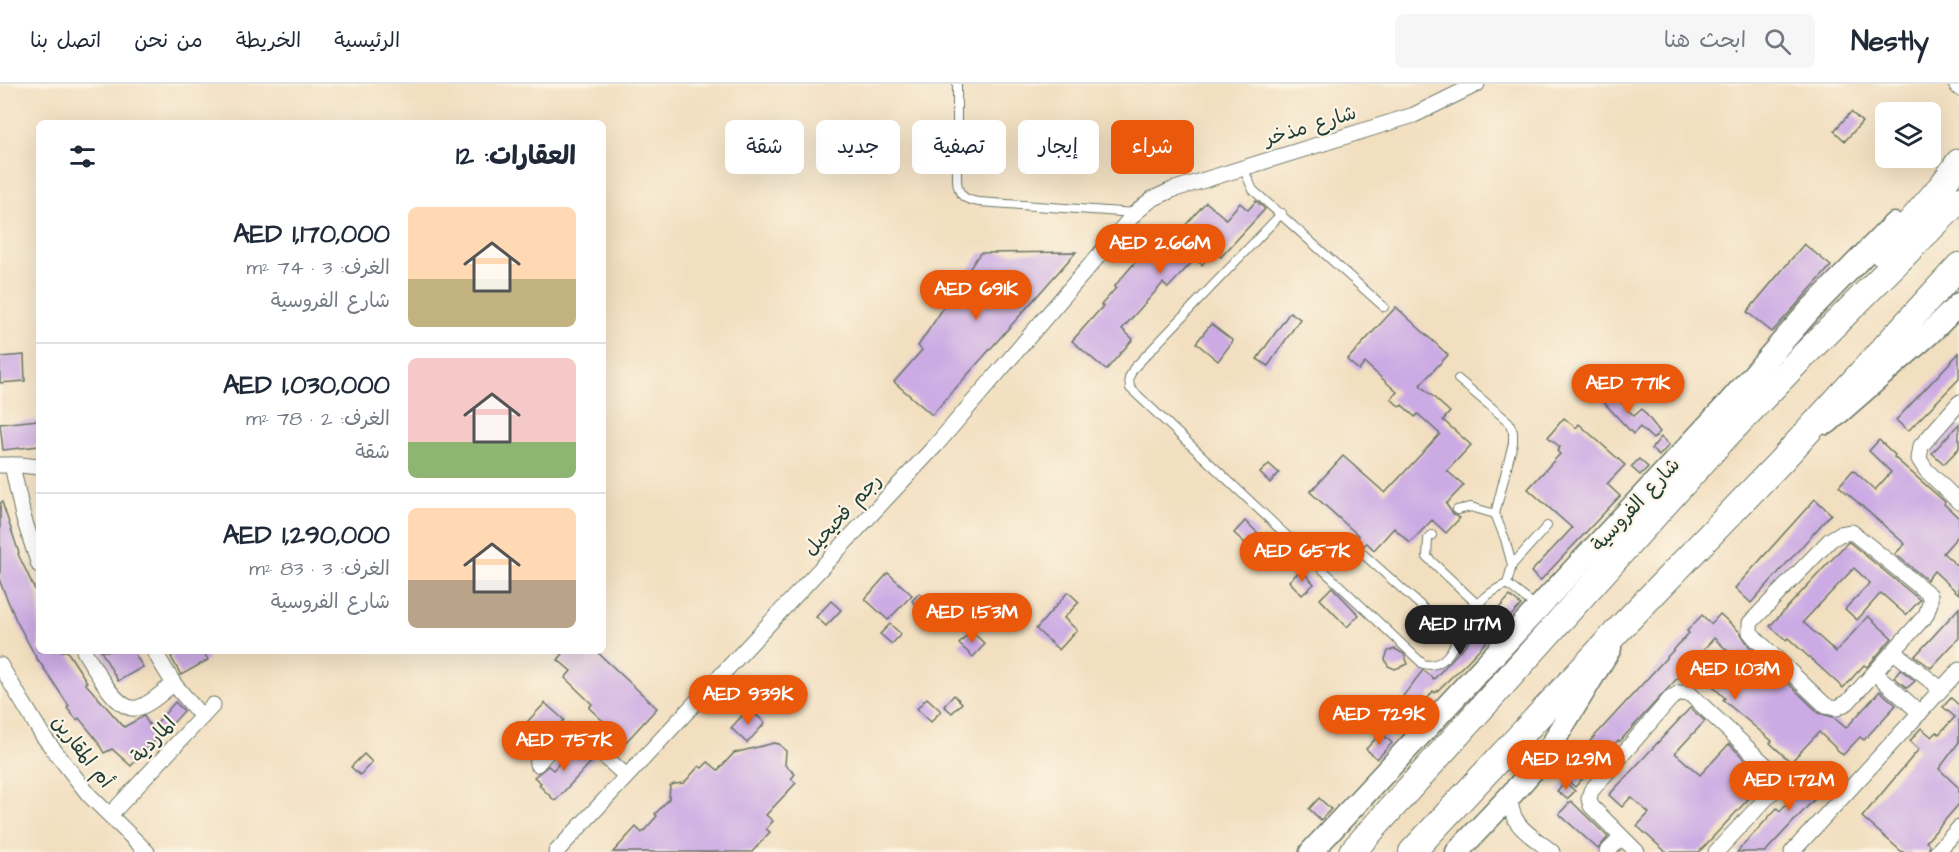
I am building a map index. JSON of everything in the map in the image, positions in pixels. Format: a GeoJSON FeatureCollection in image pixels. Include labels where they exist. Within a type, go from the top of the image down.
{"type":"FeatureCollection","features":[{"type":"Feature","properties":{"kind":"highway"},"geometry":{"type":"LineString","coordinates":[[1801,358],[1839,306],[1944,183],[1959,162]]}},
{"type":"Feature","properties":{"kind":"highway","name":"شارع الفروسية"},"geometry":{"type":"LineString","coordinates":[[1352,852],[1725,437],[1959,200]]}},
{"type":"Feature","properties":{"kind":"highway"},"geometry":{"type":"LineString","coordinates":[[1412,852],[1626,622],[1780,462],[1959,266]]}},
{"type":"Feature","properties":{"kind":"main road","name":"شارع الفروسية"},"geometry":{"type":"LineString","coordinates":[[1311,852],[1726,406],[1810,310],[1882,238],[1959,155]]}},
{"type":"Feature","properties":{"kind":"main road"},"geometry":{"type":"LineString","coordinates":[[1780,462],[1930,333],[1959,304]]}},
{"type":"Feature","properties":{"kind":"main road"},"geometry":{"type":"LineString","coordinates":[[1456,852],[1550,750],[1558,732],[1626,622]]}},
{"type":"Feature","properties":{"kind":"street","name":"شارع مذخر"},"geometry":{"type":"LineString","coordinates":[[1152,200],[1172,190],[1414,115],[1477,84]]}},
{"type":"Feature","properties":{"kind":"street","name":"رجم فحيحيل"},"geometry":{"type":"LineString","coordinates":[[556,852],[936,445],[1135,213],[1152,200]]}},
{"type":"Feature","properties":{"kind":"street"},"geometry":{"type":"LineString","coordinates":[[1959,403],[1921,446],[1919,459],[1926,470],[1959,502]]}},
{"type":"Feature","properties":{"kind":"street"},"geometry":{"type":"LineString","coordinates":[[36,468],[6,465],[36,556]]}},
{"type":"Feature","properties":{"kind":"street"},"geometry":{"type":"LineString","coordinates":[[1852,532],[1930,595],[1926,615],[1893,652],[1848,702],[1837,708],[1826,706],[1756,639],[1750,632],[1750,623],[1830,540],[1840,534],[1852,532]]}},
{"type":"Feature","properties":{"kind":"street"},"geometry":{"type":"LineString","coordinates":[[1893,652],[1941,689]]}},
{"type":"Feature","properties":{"kind":"street","name":"الماردية"},"geometry":{"type":"LineString","coordinates":[[86,654],[114,697],[123,706],[129,708],[144,705],[174,684]]}},
{"type":"Feature","properties":{"kind":"street","name":"الماردية"},"geometry":{"type":"LineString","coordinates":[[156,654],[174,684],[202,717]]}},
{"type":"Feature","properties":{"kind":"street","name":"أم المقارين"},"geometry":{"type":"LineString","coordinates":[[0,665],[43,736],[89,795],[147,852]]}},
{"type":"Feature","properties":{"kind":"street"},"geometry":{"type":"LineString","coordinates":[[1792,852],[1959,670]]}},
{"type":"Feature","properties":{"kind":"street"},"geometry":{"type":"LineString","coordinates":[[1875,673],[1920,713]]}},
{"type":"Feature","properties":{"kind":"street"},"geometry":{"type":"LineString","coordinates":[[1637,852],[1591,806],[1589,799],[1591,791],[1670,699],[1679,693],[1690,694],[1776,775],[1775,789],[1716,852]]}},
{"type":"Feature","properties":{"kind":"street","name":"الماردية"},"geometry":{"type":"LineString","coordinates":[[110,815],[213,705]]}},
{"type":"Feature","properties":{"kind":"street"},"geometry":{"type":"LineString","coordinates":[[537,764],[566,731],[577,731],[626,776]]}},
{"type":"Feature","properties":{"kind":"street"},"geometry":{"type":"LineString","coordinates":[[1510,796],[1515,822],[1552,852]]}},
{"type":"Feature","properties":{"kind":"street"},"geometry":{"type":"LineString","coordinates":[[1482,826],[1515,822]]}},
{"type":"Feature","properties":{"kind":"street"},"geometry":{"type":"LineString","coordinates":[[1937,852],[1959,828]]}},
{"type":"Feature","properties":{"kind":"street"},"geometry":{"type":"LineString","coordinates":[[1608,852],[1621,838]]}},
{"type":"Feature","properties":{"kind":"lane"},"geometry":{"type":"LineString","coordinates":[[957,84],[957,180],[962,196],[979,202],[1135,213]]}},
{"type":"Feature","properties":{"kind":"lane"},"geometry":{"type":"LineString","coordinates":[[1243,168],[1253,189],[1384,307]]}},
{"type":"Feature","properties":{"kind":"lane"},"geometry":{"type":"LineString","coordinates":[[1282,213],[1133,369],[1129,378],[1130,388],[1423,664],[1430,666],[1441,663],[1468,617],[1478,605],[1497,588],[1507,584]]}},
{"type":"Feature","properties":{"kind":"lane"},"geometry":{"type":"LineString","coordinates":[[1458,379],[1509,422],[1513,432],[1513,443],[1495,514],[1512,565]]}},
{"type":"Feature","properties":{"kind":"lane"},"geometry":{"type":"LineString","coordinates":[[1457,510],[1471,507],[1495,514]]}},
{"type":"Feature","properties":{"kind":"lane"},"geometry":{"type":"LineString","coordinates":[[1507,584],[1512,565],[1547,526]]}},
{"type":"Feature","properties":{"kind":"lane"},"geometry":{"type":"LineString","coordinates":[[1432,535],[1428,539],[1427,557],[1478,605]]}},
{"type":"Feature","properties":{"kind":"lane"},"geometry":{"type":"LineString","coordinates":[[1362,553],[1448,630],[1460,634]]}},
{"type":"Feature","properties":{"kind":"lane"},"geometry":{"type":"LineString","coordinates":[[1507,584],[1538,607]]}},
{"type":"Feature","properties":{"kind":"building"},"geometry":{"type":"Polygon","coordinates":[[[1851,112],[1862,122],[1845,141],[1834,131],[1851,112]]]}},
{"type":"Feature","properties":{"kind":"building"},"geometry":{"type":"Polygon","coordinates":[[[1256,201],[1265,209],[1221,257],[1213,251],[1202,265],[1195,259],[1168,288],[1163,283],[1122,329],[1133,339],[1106,370],[1072,341],[1103,306],[1101,305],[1116,288],[1114,287],[1165,227],[1176,236],[1206,202],[1226,219],[1240,203],[1248,210],[1256,201]]]}},
{"type":"Feature","properties":{"kind":"building"},"geometry":{"type":"Polygon","coordinates":[[[1804,244],[1831,266],[1772,332],[1747,312],[1804,244]]]}},
{"type":"Feature","properties":{"kind":"building"},"geometry":{"type":"Polygon","coordinates":[[[1076,252],[932,415],[894,382],[922,350],[918,346],[980,253],[1076,252]]]}},
{"type":"Feature","properties":{"kind":"building"},"geometry":{"type":"Polygon","coordinates":[[[1396,307],[1448,355],[1420,385],[1450,412],[1443,420],[1471,445],[1447,471],[1464,485],[1446,504],[1453,514],[1460,518],[1446,533],[1432,520],[1410,543],[1394,528],[1374,550],[1367,543],[1357,551],[1351,545],[1359,536],[1310,492],[1343,456],[1385,493],[1440,434],[1418,414],[1415,417],[1391,399],[1397,392],[1365,363],[1359,370],[1347,360],[1396,307]]]}},
{"type":"Feature","properties":{"kind":"building"},"geometry":{"type":"Polygon","coordinates":[[[1290,312],[1300,319],[1268,366],[1257,359],[1290,312]]]}},
{"type":"Feature","properties":{"kind":"building"},"geometry":{"type":"Polygon","coordinates":[[[1211,324],[1233,341],[1218,361],[1196,343],[1211,324]]]}},
{"type":"Feature","properties":{"kind":"building"},"geometry":{"type":"Polygon","coordinates":[[[1959,353],[1959,379],[1908,431],[1896,420],[1959,353]]]}},
{"type":"Feature","properties":{"kind":"building"},"geometry":{"type":"Polygon","coordinates":[[[24,355],[25,381],[0,383],[0,357],[24,355]]]}},
{"type":"Feature","properties":{"kind":"building"},"geometry":{"type":"Polygon","coordinates":[[[1605,386],[1634,416],[1642,409],[1660,432],[1653,439],[1640,427],[1633,434],[1596,394],[1605,386]]]}},
{"type":"Feature","properties":{"kind":"building"},"geometry":{"type":"Polygon","coordinates":[[[1564,418],[1576,428],[1579,424],[1625,465],[1607,484],[1620,496],[1540,581],[1531,572],[1572,528],[1528,489],[1560,454],[1557,451],[1560,447],[1548,437],[1564,418]]]}},
{"type":"Feature","properties":{"kind":"building"},"geometry":{"type":"Polygon","coordinates":[[[36,420],[36,446],[3,450],[0,424],[36,420]]]}},
{"type":"Feature","properties":{"kind":"building"},"geometry":{"type":"Polygon","coordinates":[[[1959,424],[1959,448],[1944,464],[1932,453],[1959,424]]]}},
{"type":"Feature","properties":{"kind":"building"},"geometry":{"type":"Polygon","coordinates":[[[1661,437],[1669,445],[1659,456],[1651,449],[1661,437]]]}},
{"type":"Feature","properties":{"kind":"building"},"geometry":{"type":"Polygon","coordinates":[[[1879,440],[1959,518],[1959,535],[1943,553],[1959,567],[1959,594],[1934,571],[1927,580],[1895,554],[1905,544],[1839,486],[1853,470],[1875,490],[1891,472],[1869,451],[1879,440]]]}},
{"type":"Feature","properties":{"kind":"building"},"geometry":{"type":"Polygon","coordinates":[[[1639,459],[1648,467],[1640,475],[1631,467],[1639,459]]]}},
{"type":"Feature","properties":{"kind":"building"},"geometry":{"type":"Polygon","coordinates":[[[1269,464],[1279,473],[1270,483],[1260,473],[1269,464]]]}},
{"type":"Feature","properties":{"kind":"building"},"geometry":{"type":"Polygon","coordinates":[[[1815,499],[1831,514],[1751,603],[1735,588],[1815,499]]]}},
{"type":"Feature","properties":{"kind":"building"},"geometry":{"type":"Polygon","coordinates":[[[2,502],[18,554],[36,592],[36,654],[69,654],[87,682],[85,683],[124,727],[144,716],[157,738],[131,766],[112,749],[104,753],[79,718],[77,720],[67,708],[69,706],[39,661],[39,663],[16,620],[0,582],[0,503],[2,502]]]}},
{"type":"Feature","properties":{"kind":"building"},"geometry":{"type":"Polygon","coordinates":[[[1245,521],[1258,533],[1247,545],[1234,533],[1245,521]]]}},
{"type":"Feature","properties":{"kind":"building"},"geometry":{"type":"Polygon","coordinates":[[[1849,542],[1920,600],[1906,615],[1881,593],[1857,620],[1845,609],[1870,583],[1854,568],[1803,622],[1836,652],[1868,616],[1892,638],[1867,667],[1864,665],[1843,688],[1788,638],[1786,640],[1770,626],[1849,542]]]}},
{"type":"Feature","properties":{"kind":"building"},"geometry":{"type":"Polygon","coordinates":[[[1301,570],[1314,584],[1302,595],[1289,581],[1301,570]]]}},
{"type":"Feature","properties":{"kind":"building"},"geometry":{"type":"Polygon","coordinates":[[[888,573],[912,595],[888,620],[865,599],[888,573]]]}},
{"type":"Feature","properties":{"kind":"building"},"geometry":{"type":"Polygon","coordinates":[[[1332,587],[1359,615],[1347,627],[1320,599],[1332,587]]]}},
{"type":"Feature","properties":{"kind":"building"},"geometry":{"type":"Polygon","coordinates":[[[1068,592],[1079,602],[1064,618],[1077,630],[1059,650],[1036,629],[1068,592]]]}},
{"type":"Feature","properties":{"kind":"building"},"geometry":{"type":"Polygon","coordinates":[[[919,593],[930,604],[923,612],[912,601],[919,593]]]}},
{"type":"Feature","properties":{"kind":"building"},"geometry":{"type":"Polygon","coordinates":[[[1510,596],[1521,605],[1467,662],[1435,693],[1433,691],[1420,709],[1403,696],[1423,670],[1434,679],[1510,596]]]}},
{"type":"Feature","properties":{"kind":"building"},"geometry":{"type":"Polygon","coordinates":[[[831,601],[841,610],[826,626],[816,617],[831,601]]]}},
{"type":"Feature","properties":{"kind":"building"},"geometry":{"type":"Polygon","coordinates":[[[1959,608],[1959,638],[1931,668],[1915,656],[1959,608]]]}},
{"type":"Feature","properties":{"kind":"building"},"geometry":{"type":"Polygon","coordinates":[[[1720,614],[1740,632],[1749,646],[1819,713],[1833,717],[1846,728],[1880,691],[1896,705],[1864,740],[1860,737],[1843,755],[1819,732],[1791,762],[1770,743],[1772,741],[1723,700],[1725,698],[1706,680],[1730,653],[1714,638],[1575,787],[1560,774],[1689,633],[1687,631],[1702,615],[1711,624],[1720,614]]]}},
{"type":"Feature","properties":{"kind":"building"},"geometry":{"type":"Polygon","coordinates":[[[890,624],[901,634],[892,644],[880,634],[890,624]]]}},
{"type":"Feature","properties":{"kind":"building"},"geometry":{"type":"Polygon","coordinates":[[[971,631],[985,644],[973,657],[959,644],[971,631]]]}},
{"type":"Feature","properties":{"kind":"building"},"geometry":{"type":"Polygon","coordinates":[[[1395,649],[1404,654],[1408,664],[1395,669],[1388,666],[1385,659],[1388,651],[1395,649]]]}},
{"type":"Feature","properties":{"kind":"building"},"geometry":{"type":"Polygon","coordinates":[[[103,654],[135,654],[143,667],[118,681],[103,654]]]}},
{"type":"Feature","properties":{"kind":"building"},"geometry":{"type":"Polygon","coordinates":[[[176,654],[205,654],[208,660],[181,675],[171,657],[176,654]]]}},
{"type":"Feature","properties":{"kind":"building"},"geometry":{"type":"Polygon","coordinates":[[[563,654],[599,654],[657,708],[626,742],[589,708],[592,704],[565,678],[571,671],[558,660],[563,654]]]}},
{"type":"Feature","properties":{"kind":"building"},"geometry":{"type":"Polygon","coordinates":[[[1900,669],[1915,681],[1907,688],[1894,677],[1900,669]]]}},
{"type":"Feature","properties":{"kind":"building"},"geometry":{"type":"Polygon","coordinates":[[[954,695],[962,703],[952,713],[944,706],[954,695]]]}},
{"type":"Feature","properties":{"kind":"building"},"geometry":{"type":"Polygon","coordinates":[[[927,698],[941,711],[931,722],[917,709],[927,698]]]}},
{"type":"Feature","properties":{"kind":"building"},"geometry":{"type":"Polygon","coordinates":[[[1951,698],[1959,705],[1959,742],[1939,769],[1959,788],[1959,804],[1926,842],[1930,845],[1928,852],[1902,852],[1862,817],[1919,749],[1910,741],[1921,728],[1932,737],[1937,732],[1939,734],[1955,717],[1943,707],[1951,698]]]}},
{"type":"Feature","properties":{"kind":"building"},"geometry":{"type":"Polygon","coordinates":[[[175,702],[184,711],[164,733],[155,725],[175,702]]]}},
{"type":"Feature","properties":{"kind":"building"},"geometry":{"type":"Polygon","coordinates":[[[545,703],[564,720],[548,737],[538,728],[519,747],[511,739],[545,703]]]}},
{"type":"Feature","properties":{"kind":"building"},"geometry":{"type":"Polygon","coordinates":[[[1381,703],[1395,716],[1395,720],[1387,728],[1372,713],[1381,703]]]}},
{"type":"Feature","properties":{"kind":"building"},"geometry":{"type":"Polygon","coordinates":[[[749,708],[765,723],[747,743],[731,728],[749,708]]]}},
{"type":"Feature","properties":{"kind":"building"},"geometry":{"type":"Polygon","coordinates":[[[1690,708],[1705,721],[1675,753],[1700,775],[1729,744],[1766,780],[1699,852],[1666,852],[1637,826],[1649,813],[1631,797],[1622,807],[1609,795],[1690,708]]]}},
{"type":"Feature","properties":{"kind":"building"},"geometry":{"type":"Polygon","coordinates":[[[1381,733],[1392,743],[1377,759],[1366,749],[1381,733]]]}},
{"type":"Feature","properties":{"kind":"building"},"geometry":{"type":"Polygon","coordinates":[[[774,743],[779,744],[786,751],[785,765],[795,774],[791,779],[796,783],[766,815],[773,821],[766,829],[770,832],[752,852],[613,852],[636,827],[642,833],[669,799],[670,786],[684,783],[699,766],[702,768],[708,762],[718,770],[734,753],[774,743]]]}},
{"type":"Feature","properties":{"kind":"building"},"geometry":{"type":"Polygon","coordinates":[[[577,744],[594,759],[555,801],[534,777],[548,766],[553,770],[577,744]]]}},
{"type":"Feature","properties":{"kind":"building"},"geometry":{"type":"Polygon","coordinates":[[[364,754],[372,762],[360,775],[351,767],[364,754]]]}},
{"type":"Feature","properties":{"kind":"building"},"geometry":{"type":"Polygon","coordinates":[[[1824,763],[1837,775],[1765,852],[1737,852],[1777,808],[1780,811],[1824,763]]]}},
{"type":"Feature","properties":{"kind":"building"},"geometry":{"type":"Polygon","coordinates":[[[1565,782],[1575,791],[1567,799],[1557,791],[1565,782]]]}},
{"type":"Feature","properties":{"kind":"building"},"geometry":{"type":"Polygon","coordinates":[[[1319,798],[1331,809],[1321,820],[1309,809],[1319,798]]]}},
{"type":"Feature","properties":{"kind":"building"},"geometry":{"type":"Polygon","coordinates":[[[1571,801],[1608,837],[1598,849],[1559,814],[1571,801]]]}}]}
